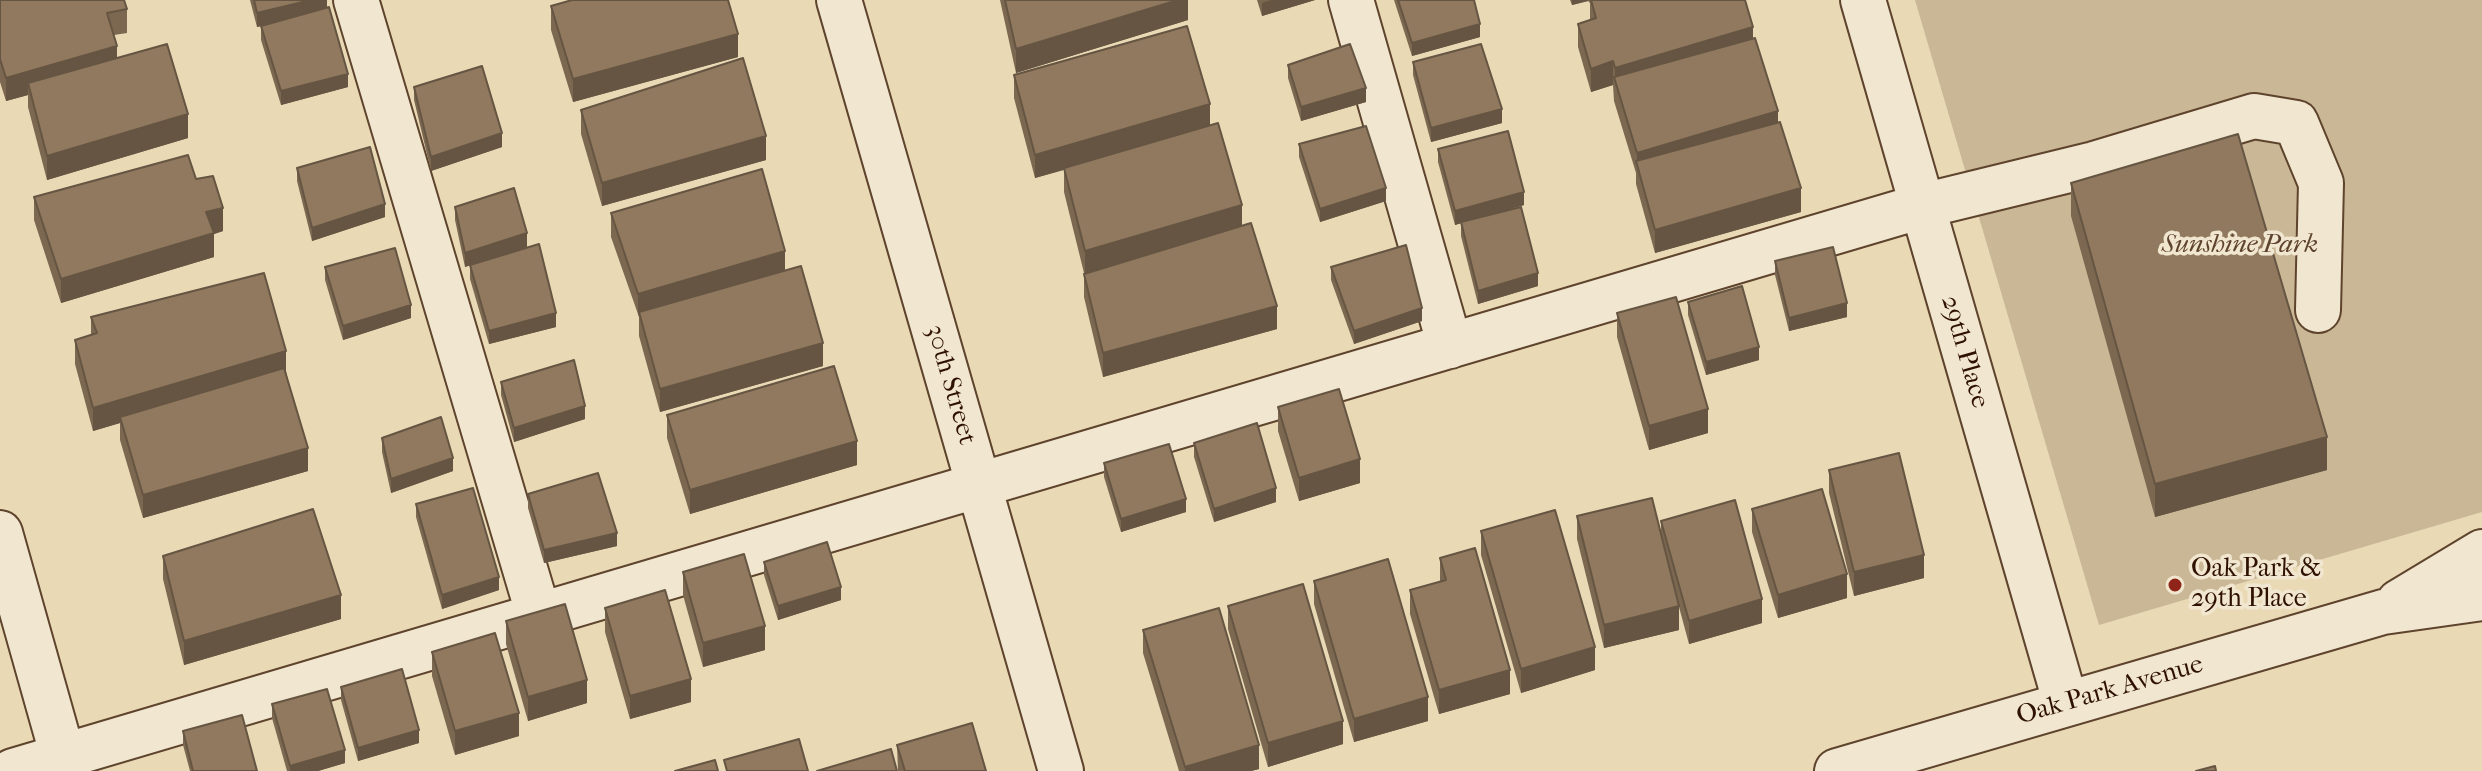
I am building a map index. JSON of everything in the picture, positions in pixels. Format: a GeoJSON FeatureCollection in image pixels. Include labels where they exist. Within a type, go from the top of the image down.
{"type":"FeatureCollection","features":[{"type":"Feature","properties":{"kind":"street"},"geometry":{"type":"LineString","coordinates":[[356,0],[539,616]]}},
{"type":"Feature","properties":{"kind":"street","name":"30th Street"},"geometry":{"type":"LineString","coordinates":[[839,0],[1061,771]]}},
{"type":"Feature","properties":{"kind":"street"},"geometry":{"type":"LineString","coordinates":[[1351,0],[1450,346]]}},
{"type":"Feature","properties":{"kind":"street","name":"29th Place"},"geometry":{"type":"LineString","coordinates":[[1863,0],[2066,704]]}},
{"type":"Feature","properties":{"kind":"street"},"geometry":{"type":"LineString","coordinates":[[13,771],[65,764],[539,616],[1922,206],[2094,164],[2254,116],[2296,123],[2321,183],[2318,310]]}},
{"type":"Feature","properties":{"kind":"street"},"geometry":{"type":"LineString","coordinates":[[0,533],[65,764]]}},
{"type":"Feature","properties":{"kind":"street","name":"Oak Park Avenue"},"geometry":{"type":"LineString","coordinates":[[2383,612],[2482,552]]}},
{"type":"Feature","properties":{"kind":"street","name":"Oak Park Avenue"},"geometry":{"type":"LineString","coordinates":[[1837,771],[2383,612],[2482,598]]}},
{"type":"Feature","properties":{"kind":"green space","name":"Sunshine Park"},"geometry":{"type":"Polygon","coordinates":[[[1915,0],[2482,0],[2482,512],[2099,625],[1915,0]]]}},
{"type":"Feature","properties":{"kind":"building"},"geometry":{"type":"Polygon","coordinates":[[[0,0],[124,0],[127,9],[107,13],[117,46],[6,78],[0,59],[0,0]]]}},
{"type":"Feature","properties":{"kind":"building"},"geometry":{"type":"Polygon","coordinates":[[[254,0],[311,0],[257,13],[254,0]]]}},
{"type":"Feature","properties":{"kind":"building"},"geometry":{"type":"Polygon","coordinates":[[[572,0],[728,0],[738,34],[573,79],[551,6],[572,0]]]}},
{"type":"Feature","properties":{"kind":"building"},"geometry":{"type":"Polygon","coordinates":[[[1005,0],[1178,0],[1016,49],[1005,0]]]}},
{"type":"Feature","properties":{"kind":"building"},"geometry":{"type":"Polygon","coordinates":[[[1398,0],[1474,0],[1480,24],[1412,43],[1398,0]]]}},
{"type":"Feature","properties":{"kind":"building"},"geometry":{"type":"Polygon","coordinates":[[[1591,0],[1745,0],[1753,27],[1615,68],[1613,61],[1591,69],[1578,24],[1596,18],[1591,0]]]}},
{"type":"Feature","properties":{"kind":"building"},"geometry":{"type":"Polygon","coordinates":[[[329,7],[348,74],[281,91],[261,26],[329,7]]]}},
{"type":"Feature","properties":{"kind":"building"},"geometry":{"type":"Polygon","coordinates":[[[1187,26],[1210,104],[1035,155],[1014,75],[1187,26]]]}},
{"type":"Feature","properties":{"kind":"building"},"geometry":{"type":"Polygon","coordinates":[[[1755,38],[1778,111],[1637,153],[1614,77],[1755,38]]]}},
{"type":"Feature","properties":{"kind":"building"},"geometry":{"type":"Polygon","coordinates":[[[167,44],[188,114],[47,156],[28,83],[167,44]]]}},
{"type":"Feature","properties":{"kind":"building"},"geometry":{"type":"Polygon","coordinates":[[[1350,44],[1366,88],[1301,107],[1288,65],[1350,44]]]}},
{"type":"Feature","properties":{"kind":"building"},"geometry":{"type":"Polygon","coordinates":[[[1481,44],[1502,109],[1431,128],[1413,62],[1481,44]]]}},
{"type":"Feature","properties":{"kind":"building"},"geometry":{"type":"Polygon","coordinates":[[[743,58],[766,136],[602,183],[581,110],[743,58]]]}},
{"type":"Feature","properties":{"kind":"building"},"geometry":{"type":"Polygon","coordinates":[[[482,66],[502,133],[431,157],[414,87],[482,66]]]}},
{"type":"Feature","properties":{"kind":"building"},"geometry":{"type":"Polygon","coordinates":[[[1780,122],[1801,188],[1655,230],[1636,161],[1780,122]]]}},
{"type":"Feature","properties":{"kind":"building"},"geometry":{"type":"Polygon","coordinates":[[[1218,123],[1242,205],[1085,251],[1064,168],[1218,123]]]}},
{"type":"Feature","properties":{"kind":"building"},"geometry":{"type":"Polygon","coordinates":[[[1366,126],[1386,188],[1320,209],[1299,144],[1366,126]]]}},
{"type":"Feature","properties":{"kind":"building"},"geometry":{"type":"Polygon","coordinates":[[[1508,131],[1524,192],[1455,211],[1438,149],[1508,131]]]}},
{"type":"Feature","properties":{"kind":"building"},"geometry":{"type":"Polygon","coordinates":[[[2238,134],[2327,437],[2155,484],[2071,183],[2238,134]]]}},
{"type":"Feature","properties":{"kind":"building"},"geometry":{"type":"Polygon","coordinates":[[[370,147],[385,204],[312,228],[297,168],[370,147]]]}},
{"type":"Feature","properties":{"kind":"building"},"geometry":{"type":"Polygon","coordinates":[[[188,155],[196,179],[213,176],[223,208],[206,212],[214,233],[61,279],[34,197],[188,155]]]}},
{"type":"Feature","properties":{"kind":"building"},"geometry":{"type":"Polygon","coordinates":[[[762,169],[785,251],[638,294],[611,213],[762,169]]]}},
{"type":"Feature","properties":{"kind":"building"},"geometry":{"type":"Polygon","coordinates":[[[514,188],[527,233],[465,253],[455,207],[514,188]]]}},
{"type":"Feature","properties":{"kind":"building"},"geometry":{"type":"Polygon","coordinates":[[[1521,207],[1538,273],[1478,291],[1461,222],[1521,207]]]}},
{"type":"Feature","properties":{"kind":"building"},"geometry":{"type":"Polygon","coordinates":[[[1251,223],[1277,306],[1103,353],[1084,274],[1251,223]]]}},
{"type":"Feature","properties":{"kind":"building"},"geometry":{"type":"Polygon","coordinates":[[[539,244],[556,313],[489,331],[470,265],[539,244]]]}},
{"type":"Feature","properties":{"kind":"building"},"geometry":{"type":"Polygon","coordinates":[[[1406,245],[1422,308],[1354,331],[1331,267],[1406,245]]]}},
{"type":"Feature","properties":{"kind":"building"},"geometry":{"type":"Polygon","coordinates":[[[1833,247],[1847,303],[1789,318],[1775,261],[1833,247]]]}},
{"type":"Feature","properties":{"kind":"building"},"geometry":{"type":"Polygon","coordinates":[[[395,248],[411,305],[343,326],[325,267],[395,248]]]}},
{"type":"Feature","properties":{"kind":"building"},"geometry":{"type":"Polygon","coordinates":[[[801,266],[823,343],[660,389],[639,312],[801,266]]]}},
{"type":"Feature","properties":{"kind":"building"},"geometry":{"type":"Polygon","coordinates":[[[264,273],[286,351],[93,408],[75,340],[97,333],[91,317],[264,273]]]}},
{"type":"Feature","properties":{"kind":"building"},"geometry":{"type":"Polygon","coordinates":[[[1742,286],[1759,347],[1706,362],[1688,302],[1742,286]]]}},
{"type":"Feature","properties":{"kind":"building"},"geometry":{"type":"Polygon","coordinates":[[[1676,297],[1708,409],[1649,426],[1617,313],[1676,297]]]}},
{"type":"Feature","properties":{"kind":"building"},"geometry":{"type":"Polygon","coordinates":[[[574,360],[585,406],[514,428],[501,382],[574,360]]]}},
{"type":"Feature","properties":{"kind":"building"},"geometry":{"type":"Polygon","coordinates":[[[834,366],[857,441],[690,490],[667,415],[834,366]]]}},
{"type":"Feature","properties":{"kind":"building"},"geometry":{"type":"Polygon","coordinates":[[[284,368],[308,448],[143,495],[120,417],[284,368]]]}},
{"type":"Feature","properties":{"kind":"building"},"geometry":{"type":"Polygon","coordinates":[[[1339,389],[1360,459],[1299,478],[1278,407],[1339,389]]]}},
{"type":"Feature","properties":{"kind":"building"},"geometry":{"type":"Polygon","coordinates":[[[441,417],[453,458],[391,479],[382,438],[441,417]]]}},
{"type":"Feature","properties":{"kind":"building"},"geometry":{"type":"Polygon","coordinates":[[[1257,423],[1276,488],[1214,509],[1194,443],[1257,423]]]}},
{"type":"Feature","properties":{"kind":"building"},"geometry":{"type":"Polygon","coordinates":[[[1169,444],[1186,499],[1121,519],[1104,463],[1169,444]]]}},
{"type":"Feature","properties":{"kind":"building"},"geometry":{"type":"Polygon","coordinates":[[[1899,453],[1924,555],[1854,572],[1829,470],[1899,453]]]}},
{"type":"Feature","properties":{"kind":"building"},"geometry":{"type":"Polygon","coordinates":[[[598,473],[617,533],[544,550],[528,494],[598,473]]]}},
{"type":"Feature","properties":{"kind":"building"},"geometry":{"type":"Polygon","coordinates":[[[473,488],[499,577],[442,595],[416,504],[473,488]]]}},
{"type":"Feature","properties":{"kind":"building"},"geometry":{"type":"Polygon","coordinates":[[[1822,489],[1847,574],[1778,595],[1752,509],[1822,489]]]}},
{"type":"Feature","properties":{"kind":"building"},"geometry":{"type":"Polygon","coordinates":[[[1652,498],[1679,606],[1604,625],[1577,516],[1652,498]]]}},
{"type":"Feature","properties":{"kind":"building"},"geometry":{"type":"Polygon","coordinates":[[[1735,500],[1762,599],[1689,621],[1661,521],[1735,500]]]}},
{"type":"Feature","properties":{"kind":"building"},"geometry":{"type":"Polygon","coordinates":[[[313,509],[341,595],[184,641],[163,556],[313,509]]]}},
{"type":"Feature","properties":{"kind":"building"},"geometry":{"type":"Polygon","coordinates":[[[1555,510],[1595,647],[1521,669],[1481,531],[1555,510]]]}},
{"type":"Feature","properties":{"kind":"building"},"geometry":{"type":"Polygon","coordinates":[[[827,542],[841,587],[778,606],[764,562],[827,542]]]}},
{"type":"Feature","properties":{"kind":"building"},"geometry":{"type":"Polygon","coordinates":[[[1475,548],[1510,670],[1439,690],[1410,590],[1446,580],[1440,558],[1475,548]]]}},
{"type":"Feature","properties":{"kind":"building"},"geometry":{"type":"Polygon","coordinates":[[[744,554],[765,626],[703,643],[683,572],[744,554]]]}},
{"type":"Feature","properties":{"kind":"building"},"geometry":{"type":"Polygon","coordinates":[[[1388,559],[1428,697],[1354,719],[1314,581],[1388,559]]]}},
{"type":"Feature","properties":{"kind":"building"},"geometry":{"type":"Polygon","coordinates":[[[1303,584],[1343,721],[1268,743],[1228,606],[1303,584]]]}},
{"type":"Feature","properties":{"kind":"building"},"geometry":{"type":"Polygon","coordinates":[[[665,590],[691,679],[630,696],[605,608],[665,590]]]}},
{"type":"Feature","properties":{"kind":"building"},"geometry":{"type":"Polygon","coordinates":[[[565,604],[587,680],[528,697],[506,621],[565,604]]]}},
{"type":"Feature","properties":{"kind":"building"},"geometry":{"type":"Polygon","coordinates":[[[1219,608],[1259,745],[1185,767],[1143,630],[1219,608]]]}},
{"type":"Feature","properties":{"kind":"building"},"geometry":{"type":"Polygon","coordinates":[[[495,633],[519,713],[455,731],[432,652],[495,633]]]}},
{"type":"Feature","properties":{"kind":"building"},"geometry":{"type":"Polygon","coordinates":[[[402,669],[419,730],[358,748],[341,687],[402,669]]]}},
{"type":"Feature","properties":{"kind":"building"},"geometry":{"type":"Polygon","coordinates":[[[327,689],[345,750],[290,766],[272,704],[327,689]]]}},
{"type":"Feature","properties":{"kind":"building"},"geometry":{"type":"Polygon","coordinates":[[[242,715],[257,771],[193,771],[183,731],[242,715]]]}},
{"type":"Feature","properties":{"kind":"building"},"geometry":{"type":"Polygon","coordinates":[[[972,723],[986,771],[905,771],[897,745],[972,723]]]}},
{"type":"Feature","properties":{"kind":"building"},"geometry":{"type":"Polygon","coordinates":[[[799,739],[808,771],[727,771],[724,760],[799,739]]]}},
{"type":"Feature","properties":{"kind":"building"},"geometry":{"type":"Polygon","coordinates":[[[891,749],[897,771],[817,771],[891,749]]]}},
{"type":"Feature","properties":{"kind":"building"},"geometry":{"type":"Polygon","coordinates":[[[715,760],[718,771],[675,771],[715,760]]]}},
{"type":"Feature","properties":{"kind":"building"},"geometry":{"type":"Polygon","coordinates":[[[2215,766],[2216,771],[2196,771],[2215,766]]]}},
{"type":"Feature","properties":{"kind":"place","name":"Oak Park & 29th Place"},"geometry":{"type":"Point","coordinates":[2175,585]}}]}
